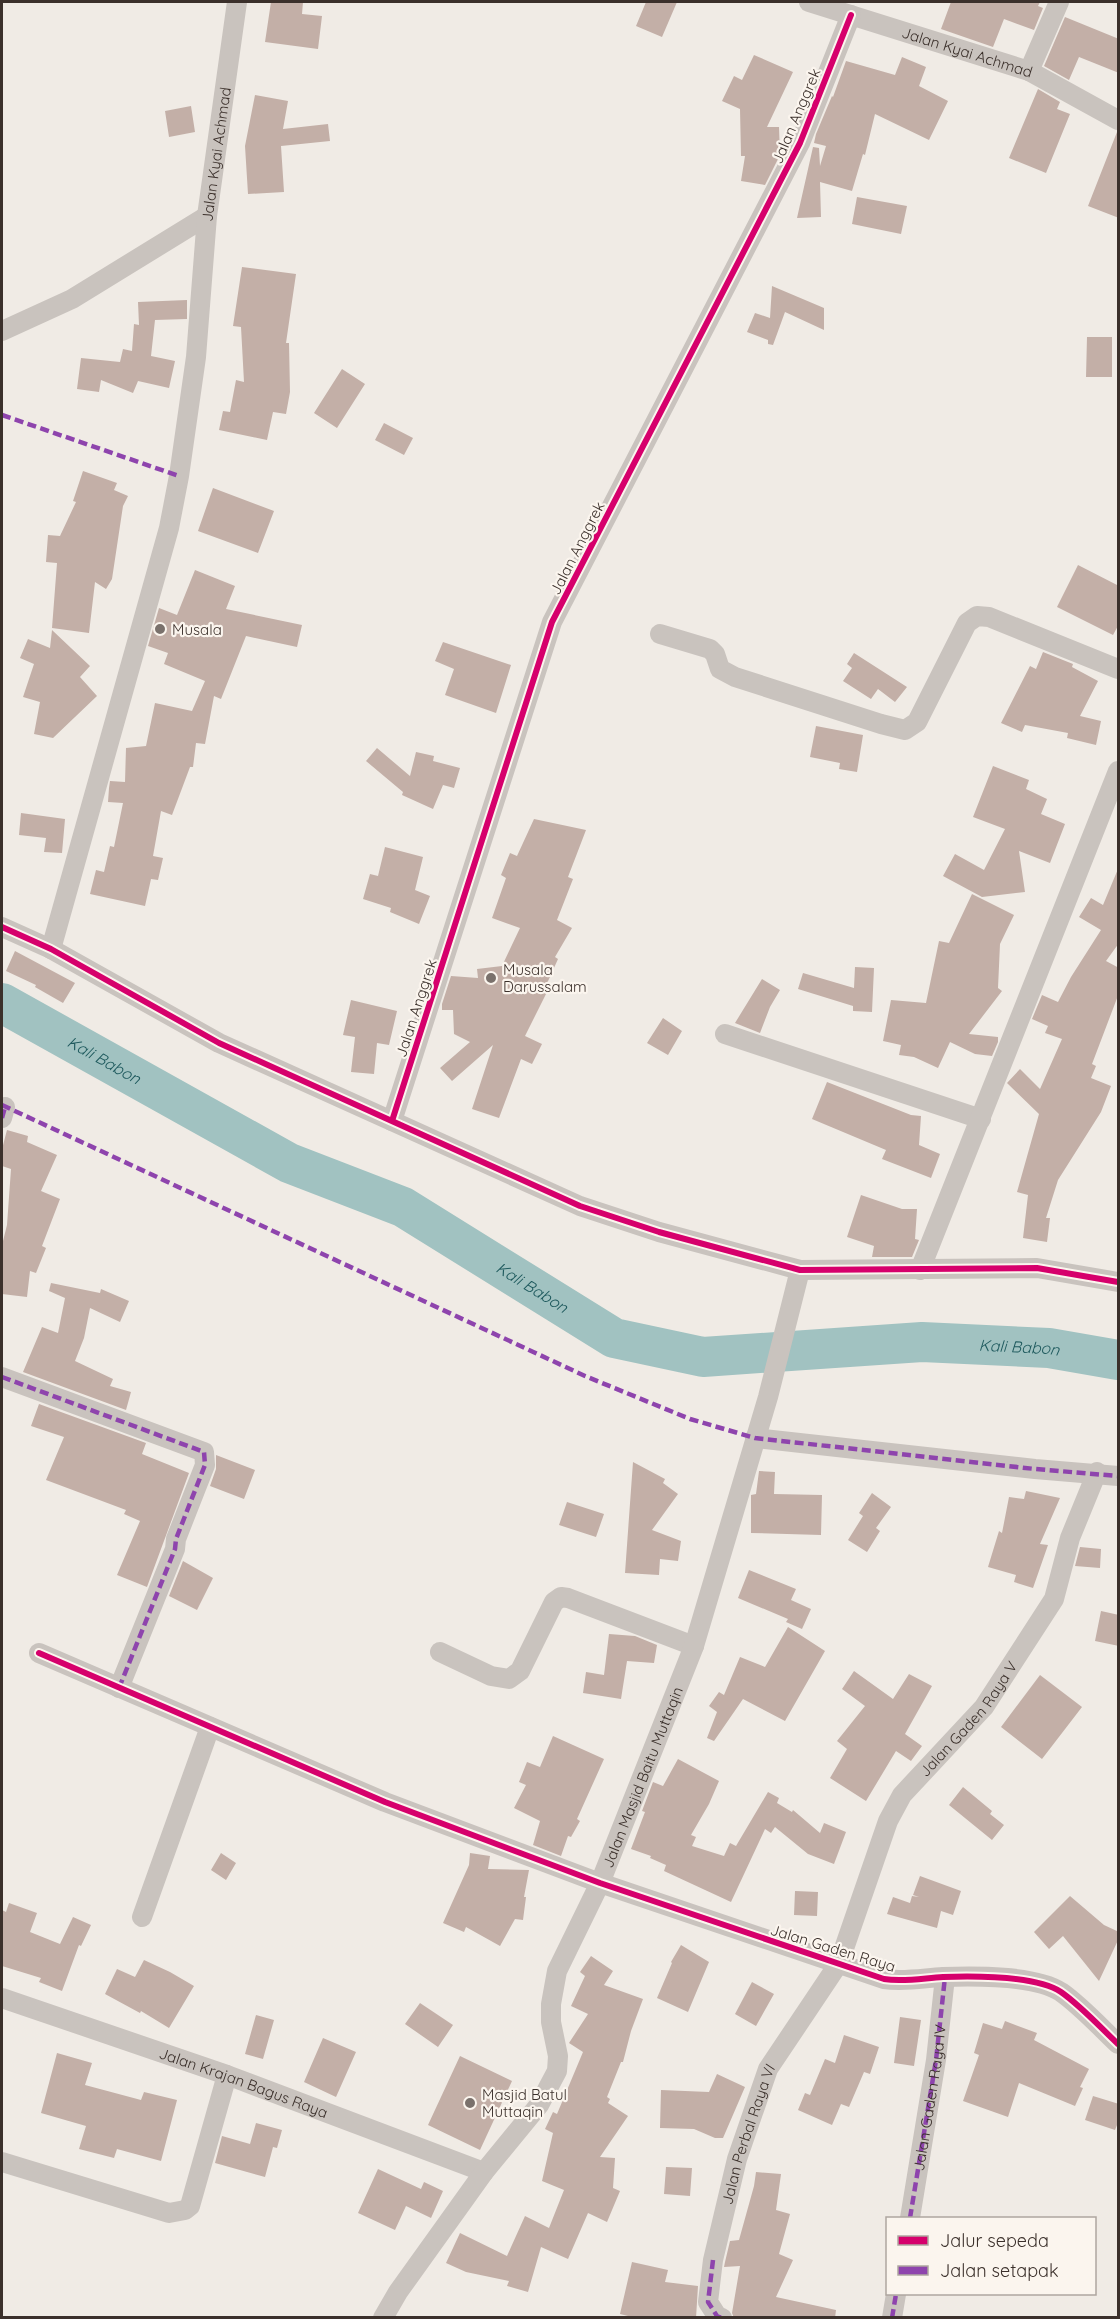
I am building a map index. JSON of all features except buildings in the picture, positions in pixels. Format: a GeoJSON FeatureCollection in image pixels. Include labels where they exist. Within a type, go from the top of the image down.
{"type":"FeatureCollection","features":[{"type":"Feature","properties":{"kind":"street","name":"Jalan Kyai Achmad"},"geometry":{"type":"LineString","coordinates":[[2,330],[72,298],[207,216],[237,2]]}},
{"type":"Feature","properties":{"kind":"street","name":"Jalan Kyai Achmad"},"geometry":{"type":"LineString","coordinates":[[809,2],[1029,71],[1119,120]]}},
{"type":"Feature","properties":{"kind":"street"},"geometry":{"type":"LineString","coordinates":[[1029,71],[1059,2]]}},
{"type":"Feature","properties":{"kind":"street","name":"Jalan Anggrek"},"geometry":{"type":"LineString","coordinates":[[392,1121],[552,622],[800,143],[851,15]]}},
{"type":"Feature","properties":{"kind":"street"},"geometry":{"type":"LineString","coordinates":[[51,949],[169,528],[196,357],[207,216]]}},
{"type":"Feature","properties":{"kind":"street"},"geometry":{"type":"LineString","coordinates":[[660,634],[710,649],[715,654],[720,669],[735,676],[881,724],[905,729],[917,722],[967,623],[977,616],[989,617],[1119,669]]}},
{"type":"Feature","properties":{"kind":"street"},"geometry":{"type":"LineString","coordinates":[[920,1270],[1119,771]]}},
{"type":"Feature","properties":{"kind":"street"},"geometry":{"type":"LineString","coordinates":[[2,927],[51,949],[219,1043],[580,1206],[798,1279],[920,1270],[1037,1268],[1119,1282]]}},
{"type":"Feature","properties":{"kind":"street"},"geometry":{"type":"LineString","coordinates":[[725,1034],[981,1119]]}},
{"type":"Feature","properties":{"kind":"street","name":"Jalan Masjid Baitu Muttaqin"},"geometry":{"type":"LineString","coordinates":[[383,2318],[398,2292],[484,2172],[539,2105],[558,2071],[550,2004],[557,1971],[600,1883],[694,1646],[768,1397],[798,1279]]}},
{"type":"Feature","properties":{"kind":"street"},"geometry":{"type":"LineString","coordinates":[[2,1377],[204,1452],[205,1465],[176,1539],[175,1549],[119,1688]]}},
{"type":"Feature","properties":{"kind":"street"},"geometry":{"type":"LineString","coordinates":[[755,1438],[1119,1476]]}},
{"type":"Feature","properties":{"kind":"street","name":"Jalan Gaden Raya V"},"geometry":{"type":"LineString","coordinates":[[839,1963],[888,1821],[902,1795],[984,1707],[1054,1599],[1070,1538],[1097,1472]]}},
{"type":"Feature","properties":{"kind":"street"},"geometry":{"type":"LineString","coordinates":[[440,1652],[491,1676],[509,1679],[520,1671],[554,1602],[561,1597],[694,1646]]}},
{"type":"Feature","properties":{"kind":"street","name":"Jalan Gaden Raya"},"geometry":{"type":"LineString","coordinates":[[39,1653],[385,1802],[600,1883],[746,1934],[895,1981],[945,1977],[1026,1980],[1046,1984],[1061,1992],[1119,2044]]}},
{"type":"Feature","properties":{"kind":"street"},"geometry":{"type":"LineString","coordinates":[[142,1917],[210,1727]]}},
{"type":"Feature","properties":{"kind":"street","name":"Jalan Perbal Raya VI"},"geometry":{"type":"LineString","coordinates":[[722,2318],[717,2316],[708,2302],[712,2260],[737,2159],[768,2069],[839,1963]]}},
{"type":"Feature","properties":{"kind":"street","name":"Jalan Gaden Raya IV"},"geometry":{"type":"LineString","coordinates":[[910,2217],[936,2060],[945,1977]]}},
{"type":"Feature","properties":{"kind":"street","name":"Jalan Krajan Bagus Raya"},"geometry":{"type":"LineString","coordinates":[[2,1998],[227,2075],[484,2172]]}},
{"type":"Feature","properties":{"kind":"street"},"geometry":{"type":"LineString","coordinates":[[2,2162],[169,2213],[185,2210],[190,2206],[227,2075]]}},
{"type":"Feature","properties":{"kind":"street"},"geometry":{"type":"LineString","coordinates":[[892,2318],[896,2295]]}},
{"type":"Feature","properties":{"kind":"waterway","name":"Kali Babon"},"geometry":{"type":"LineString","coordinates":[[2,1003],[289,1163],[403,1207],[614,1338],[703,1357],[922,1342],[1049,1348],[1118,1360]]}},
{"type":"Feature","properties":{"kind":"marked path"},"geometry":{"type":"LineString","coordinates":[[2,415],[179,476]]}},
{"type":"Feature","properties":{"kind":"marked path"},"geometry":{"type":"LineString","coordinates":[[2,1105],[585,1376],[690,1419],[755,1438],[1118,1476]]}},
{"type":"Feature","properties":{"kind":"marked path"},"geometry":{"type":"LineString","coordinates":[[2,1118],[5,1107]]}},
{"type":"Feature","properties":{"kind":"marked path"},"geometry":{"type":"LineString","coordinates":[[2,1377],[204,1452],[205,1465],[176,1539],[175,1549],[119,1688]]}},
{"type":"Feature","properties":{"kind":"marked path"},"geometry":{"type":"LineString","coordinates":[[910,2217],[936,2060],[945,1977]]}},
{"type":"Feature","properties":{"kind":"marked path"},"geometry":{"type":"LineString","coordinates":[[713,2260],[708,2302],[717,2316],[722,2318]]}},
{"type":"Feature","properties":{"kind":"marked path"},"geometry":{"type":"LineString","coordinates":[[892,2318],[896,2295]]}},
{"type":"Feature","properties":{"kind":"cycle path"},"geometry":{"type":"LineString","coordinates":[[392,1121],[552,622],[800,143],[851,15]]}},
{"type":"Feature","properties":{"kind":"cycle path"},"geometry":{"type":"LineString","coordinates":[[2,927],[51,949],[219,1043],[580,1206],[659,1232],[800,1270],[1037,1268],[1118,1282]]}},
{"type":"Feature","properties":{"kind":"cycle path"},"geometry":{"type":"LineString","coordinates":[[39,1653],[385,1802],[600,1883],[884,1979],[987,1977],[1036,1982],[1050,1986],[1076,2004],[1118,2044]]}},
{"type":"Feature","properties":{"kind":"place","name":"Musala"},"geometry":{"type":"Point","coordinates":[160,629]}},
{"type":"Feature","properties":{"kind":"place","name":"Musala Darussalam"},"geometry":{"type":"Point","coordinates":[491,978]}},
{"type":"Feature","properties":{"kind":"place","name":"Masjid Batul Muttaqin"},"geometry":{"type":"Point","coordinates":[470,2103]}}]}
